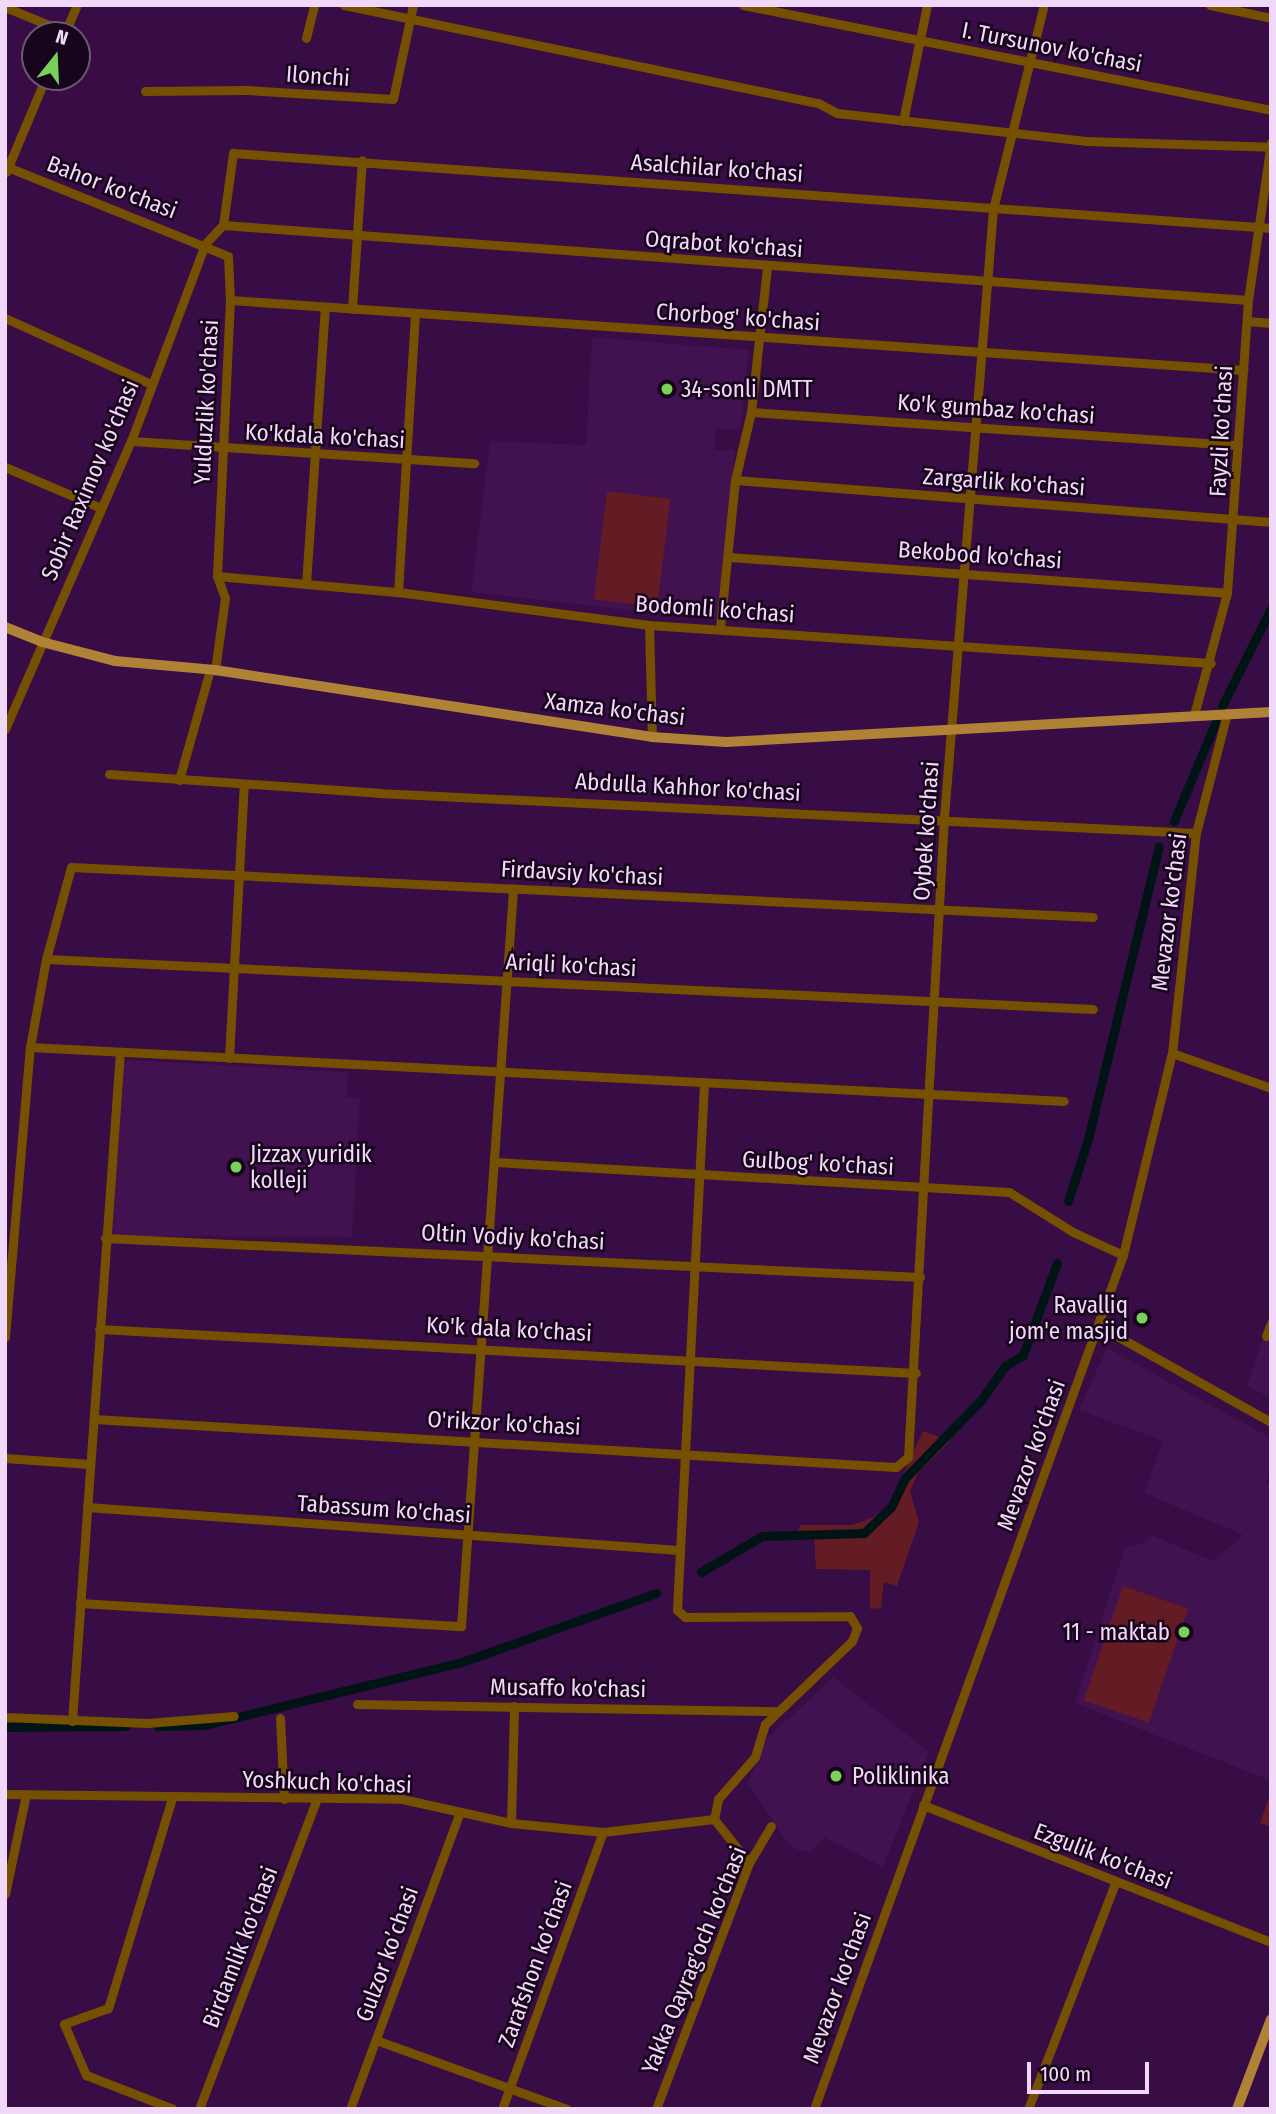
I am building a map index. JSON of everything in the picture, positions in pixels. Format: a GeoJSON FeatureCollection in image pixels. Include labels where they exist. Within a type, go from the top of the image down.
{"type":"FeatureCollection","features":[{"type":"Feature","properties":{"kind":"main road","name":"Xamza ko'chasi"},"geometry":{"type":"LineString","coordinates":[[5,627],[42,642],[115,661],[213,670],[652,737],[726,742],[953,732],[1271,712]]}},
{"type":"Feature","properties":{"kind":"main road"},"geometry":{"type":"LineString","coordinates":[[1241,2107],[1271,2019]]}},
{"type":"Feature","properties":{"kind":"street"},"geometry":{"type":"LineString","coordinates":[[306,38],[314,5]]}},
{"type":"Feature","properties":{"kind":"street"},"geometry":{"type":"LineString","coordinates":[[344,5],[820,104],[837,113],[1085,141],[1270,145]]}},
{"type":"Feature","properties":{"kind":"street","name":"Ilonchi"},"geometry":{"type":"LineString","coordinates":[[145,91],[247,90],[393,99],[413,5]]}},
{"type":"Feature","properties":{"kind":"street","name":"I. Tursunov ko'chasi"},"geometry":{"type":"LineString","coordinates":[[743,5],[1271,110]]}},
{"type":"Feature","properties":{"kind":"street"},"geometry":{"type":"LineString","coordinates":[[903,121],[927,5]]}},
{"type":"Feature","properties":{"kind":"street","name":"Oybek ko'chasi"},"geometry":{"type":"LineString","coordinates":[[908,1457],[916,1373],[922,1188],[944,817],[967,573],[993,209],[1044,5]]}},
{"type":"Feature","properties":{"kind":"street"},"geometry":{"type":"LineString","coordinates":[[1210,5],[1271,18]]}},
{"type":"Feature","properties":{"kind":"street"},"geometry":{"type":"LineString","coordinates":[[5,7],[36,21]]}},
{"type":"Feature","properties":{"kind":"street"},"geometry":{"type":"LineString","coordinates":[[6,169],[40,91]]}},
{"type":"Feature","properties":{"kind":"street","name":"Fayzli ko'chasi"},"geometry":{"type":"LineString","coordinates":[[1194,715],[1211,663],[1227,593],[1236,520],[1248,300],[1270,145]]}},
{"type":"Feature","properties":{"kind":"street","name":"Asalchilar ko'chasi"},"geometry":{"type":"LineString","coordinates":[[223,225],[233,153],[362,160],[1271,228]]}},
{"type":"Feature","properties":{"kind":"street"},"geometry":{"type":"LineString","coordinates":[[352,309],[362,160]]}},
{"type":"Feature","properties":{"kind":"street","name":"Bahor ko'chasi"},"geometry":{"type":"LineString","coordinates":[[6,169],[205,244]]}},
{"type":"Feature","properties":{"kind":"street"},"geometry":{"type":"LineString","coordinates":[[205,244],[223,225]]}},
{"type":"Feature","properties":{"kind":"street","name":"Oqrabot ko'chasi"},"geometry":{"type":"LineString","coordinates":[[223,225],[1248,300]]}},
{"type":"Feature","properties":{"kind":"street","name":"Yulduzlik ko'chasi"},"geometry":{"type":"LineString","coordinates":[[179,780],[213,670],[225,598],[217,576],[230,300],[228,257],[205,244]]}},
{"type":"Feature","properties":{"kind":"street","name":"Sobir Raximov ko'chasi"},"geometry":{"type":"LineString","coordinates":[[5,729],[131,441],[205,244]]}},
{"type":"Feature","properties":{"kind":"street"},"geometry":{"type":"LineString","coordinates":[[720,628],[735,480],[751,412],[757,337],[767,266]]}},
{"type":"Feature","properties":{"kind":"street","name":"Chorbog' ko'chasi"},"geometry":{"type":"LineString","coordinates":[[230,300],[982,355],[1244,370]]}},
{"type":"Feature","properties":{"kind":"street"},"geometry":{"type":"LineString","coordinates":[[306,584],[325,308]]}},
{"type":"Feature","properties":{"kind":"street"},"geometry":{"type":"LineString","coordinates":[[398,592],[415,314]]}},
{"type":"Feature","properties":{"kind":"street"},"geometry":{"type":"LineString","coordinates":[[5,318],[151,384]]}},
{"type":"Feature","properties":{"kind":"street"},"geometry":{"type":"LineString","coordinates":[[1247,321],[1271,323]]}},
{"type":"Feature","properties":{"kind":"street","name":"Ko'k gumbaz ko'chasi"},"geometry":{"type":"LineString","coordinates":[[751,412],[1238,445]]}},
{"type":"Feature","properties":{"kind":"street","name":"Ko'kdala ko'chasi"},"geometry":{"type":"LineString","coordinates":[[131,441],[314,456],[474,463]]}},
{"type":"Feature","properties":{"kind":"street"},"geometry":{"type":"LineString","coordinates":[[5,467],[100,508]]}},
{"type":"Feature","properties":{"kind":"street","name":"Zargarlik ko'chasi"},"geometry":{"type":"LineString","coordinates":[[735,480],[1271,523]]}},
{"type":"Feature","properties":{"kind":"street","name":"Bekobod ko'chasi"},"geometry":{"type":"LineString","coordinates":[[729,557],[1227,593]]}},
{"type":"Feature","properties":{"kind":"street","name":"Bodomli ko'chasi"},"geometry":{"type":"LineString","coordinates":[[217,576],[398,592],[649,625],[1211,663]]}},
{"type":"Feature","properties":{"kind":"street"},"geometry":{"type":"LineString","coordinates":[[649,625],[652,737]]}},
{"type":"Feature","properties":{"kind":"street","name":"Mevazor ko'chasi"},"geometry":{"type":"LineString","coordinates":[[814,2109],[1123,1255],[1172,1053],[1196,833],[1227,713]]}},
{"type":"Feature","properties":{"kind":"street","name":"Abdulla Kahhor ko'chasi"},"geometry":{"type":"LineString","coordinates":[[109,774],[244,784],[944,817],[1196,833]]}},
{"type":"Feature","properties":{"kind":"street"},"geometry":{"type":"LineString","coordinates":[[229,1058],[244,784]]}},
{"type":"Feature","properties":{"kind":"street","name":"Firdavsiy ko'chasi"},"geometry":{"type":"LineString","coordinates":[[46,959],[71,867],[1093,917]]}},
{"type":"Feature","properties":{"kind":"street"},"geometry":{"type":"LineString","coordinates":[[80,1603],[461,1626],[491,1255],[513,889]]}},
{"type":"Feature","properties":{"kind":"street"},"geometry":{"type":"LineString","coordinates":[[5,1337],[30,1047],[46,959]]}},
{"type":"Feature","properties":{"kind":"street","name":"Ariqli ko'chasi"},"geometry":{"type":"LineString","coordinates":[[46,959],[1093,1009]]}},
{"type":"Feature","properties":{"kind":"street"},"geometry":{"type":"LineString","coordinates":[[30,1047],[1064,1101]]}},
{"type":"Feature","properties":{"kind":"street"},"geometry":{"type":"LineString","coordinates":[[72,1721],[104,1238],[120,1052]]}},
{"type":"Feature","properties":{"kind":"street"},"geometry":{"type":"LineString","coordinates":[[1172,1053],[1271,1088]]}},
{"type":"Feature","properties":{"kind":"street"},"geometry":{"type":"LineString","coordinates":[[704,1084],[696,1175],[678,1550],[680,1615],[850,1616],[857,1628],[852,1641],[765,1724],[755,1757],[718,1799],[714,1819],[750,1863]]}},
{"type":"Feature","properties":{"kind":"street","name":"Gulbog' ko'chasi"},"geometry":{"type":"LineString","coordinates":[[495,1162],[1009,1192],[1073,1232],[1123,1255]]}},
{"type":"Feature","properties":{"kind":"street","name":"Oltin Vodiy ko'chasi"},"geometry":{"type":"LineString","coordinates":[[104,1238],[919,1277]]}},
{"type":"Feature","properties":{"kind":"street"},"geometry":{"type":"LineString","coordinates":[[1266,1336],[1271,1323]]}},
{"type":"Feature","properties":{"kind":"street"},"geometry":{"type":"LineString","coordinates":[[1099,1326],[1271,1422]]}},
{"type":"Feature","properties":{"kind":"street","name":"Ko'k dala ko'chasi"},"geometry":{"type":"LineString","coordinates":[[100,1329],[687,1358],[916,1373]]}},
{"type":"Feature","properties":{"kind":"street","name":"O'rikzor ko'chasi"},"geometry":{"type":"LineString","coordinates":[[94,1419],[896,1466],[908,1457]]}},
{"type":"Feature","properties":{"kind":"street"},"geometry":{"type":"LineString","coordinates":[[5,1458],[90,1464]]}},
{"type":"Feature","properties":{"kind":"street","name":"Tabassum ko'chasi"},"geometry":{"type":"LineString","coordinates":[[87,1507],[678,1550]]}},
{"type":"Feature","properties":{"kind":"street","name":"Musaffo ko'chasi"},"geometry":{"type":"LineString","coordinates":[[357,1704],[778,1711]]}},
{"type":"Feature","properties":{"kind":"street"},"geometry":{"type":"LineString","coordinates":[[511,1823],[514,1706]]}},
{"type":"Feature","properties":{"kind":"street"},"geometry":{"type":"LineString","coordinates":[[5,1717],[146,1723],[234,1716]]}},
{"type":"Feature","properties":{"kind":"street"},"geometry":{"type":"LineString","coordinates":[[280,1718],[284,1799]]}},
{"type":"Feature","properties":{"kind":"street","name":"Yoshkuch ko'chasi"},"geometry":{"type":"LineString","coordinates":[[5,1794],[402,1799],[511,1823],[603,1832],[714,1819]]}},
{"type":"Feature","properties":{"kind":"street"},"geometry":{"type":"LineString","coordinates":[[5,1894],[26,1794]]}},
{"type":"Feature","properties":{"kind":"street"},"geometry":{"type":"LineString","coordinates":[[172,1798],[108,2008],[64,2024],[86,2075],[173,2109]]}},
{"type":"Feature","properties":{"kind":"street","name":"Birdamlik ko'chasi"},"geometry":{"type":"LineString","coordinates":[[199,2109],[317,1799]]}},
{"type":"Feature","properties":{"kind":"street","name":"Ezgulik ko'chasi"},"geometry":{"type":"LineString","coordinates":[[923,1805],[1115,1883],[1271,1941]]}},
{"type":"Feature","properties":{"kind":"street","name":"Gulzor ko’chasi"},"geometry":{"type":"LineString","coordinates":[[350,2109],[460,1812]]}},
{"type":"Feature","properties":{"kind":"street","name":"Yakka Qayrag'och ko'chasi"},"geometry":{"type":"LineString","coordinates":[[656,2109],[750,1863],[771,1826]]}},
{"type":"Feature","properties":{"kind":"street","name":"Zarafshon ko’chasi"},"geometry":{"type":"LineString","coordinates":[[502,2109],[603,1832]]}},
{"type":"Feature","properties":{"kind":"street"},"geometry":{"type":"LineString","coordinates":[[1028,2109],[1115,1883]]}},
{"type":"Feature","properties":{"kind":"street"},"geometry":{"type":"LineString","coordinates":[[376,2040],[567,2109]]}},
{"type":"Feature","properties":{"kind":"shaded area"},"geometry":{"type":"Polygon","coordinates":[[[592,337],[749,350],[741,429],[714,429],[714,450],[735,451],[718,620],[471,592],[490,441],[586,445],[592,337]]]}},
{"type":"Feature","properties":{"kind":"shaded area"},"geometry":{"type":"Polygon","coordinates":[[[607,491],[671,499],[657,607],[594,599],[607,491]]]}},
{"type":"Feature","properties":{"kind":"shaded area","name":"Jizzax yuridik kolleji"},"geometry":{"type":"Polygon","coordinates":[[[128,1060],[348,1072],[346,1097],[360,1098],[352,1237],[112,1236],[124,1065],[128,1060]]]}},
{"type":"Feature","properties":{"kind":"shaded area"},"geometry":{"type":"Polygon","coordinates":[[[1263,1338],[1271,1341],[1271,1398],[1247,1386],[1263,1338]]]}},
{"type":"Feature","properties":{"kind":"shaded area","name":"11 - maktab"},"geometry":{"type":"Polygon","coordinates":[[[1107,1348],[1271,1438],[1271,1474],[1265,1484],[1271,1486],[1271,1781],[1075,1703],[1125,1548],[1148,1541],[1151,1535],[1213,1561],[1243,1535],[1144,1493],[1163,1441],[1079,1410],[1107,1348]]]}},
{"type":"Feature","properties":{"kind":"shaded area"},"geometry":{"type":"Polygon","coordinates":[[[923,1431],[950,1441],[918,1473],[910,1491],[919,1522],[897,1586],[884,1582],[881,1608],[870,1609],[870,1570],[816,1569],[814,1537],[797,1536],[800,1525],[852,1525],[874,1517],[889,1505],[923,1431]]]}},
{"type":"Feature","properties":{"kind":"shaded area"},"geometry":{"type":"Polygon","coordinates":[[[1123,1586],[1188,1608],[1149,1723],[1084,1700],[1123,1586]]]}},
{"type":"Feature","properties":{"kind":"shaded area","name":"Poliklinika"},"geometry":{"type":"Polygon","coordinates":[[[834,1677],[929,1752],[883,1867],[824,1837],[812,1851],[800,1851],[787,1843],[748,1783],[767,1738],[834,1677]]]}},
{"type":"Feature","properties":{"kind":"shaded area"},"geometry":{"type":"Polygon","coordinates":[[[1269,1797],[1271,1798],[1271,1827],[1260,1823],[1269,1797]]]}},
{"type":"Feature","properties":{"kind":"waterway"},"geometry":{"type":"LineString","coordinates":[[1222,706],[1271,608]]}},
{"type":"Feature","properties":{"kind":"waterway"},"geometry":{"type":"LineString","coordinates":[[1174,821],[1216,721]]}},
{"type":"Feature","properties":{"kind":"waterway"},"geometry":{"type":"LineString","coordinates":[[1068,1201],[1088,1139],[1159,846]]}},
{"type":"Feature","properties":{"kind":"waterway"},"geometry":{"type":"LineString","coordinates":[[701,1572],[762,1536],[864,1533],[891,1507],[905,1478],[981,1400],[1005,1366],[1023,1355],[1057,1263]]}},
{"type":"Feature","properties":{"kind":"waterway"},"geometry":{"type":"LineString","coordinates":[[157,1726],[205,1725],[462,1662],[656,1593]]}},
{"type":"Feature","properties":{"kind":"waterway"},"geometry":{"type":"LineString","coordinates":[[5,1727],[126,1726]]}},
{"type":"Feature","properties":{"kind":"place","name":"34-sonli DMTT"},"geometry":{"type":"Point","coordinates":[667,389]}},
{"type":"Feature","properties":{"kind":"place","name":"Jizzax yuridik kolleji"},"geometry":{"type":"Point","coordinates":[236,1167]}},
{"type":"Feature","properties":{"kind":"place","name":"Ravalliq jom'e masjid"},"geometry":{"type":"Point","coordinates":[1142,1318]}},
{"type":"Feature","properties":{"kind":"place","name":"11 - maktab"},"geometry":{"type":"Point","coordinates":[1184,1632]}},
{"type":"Feature","properties":{"kind":"place","name":"Poliklinika"},"geometry":{"type":"Point","coordinates":[836,1776]}}]}
